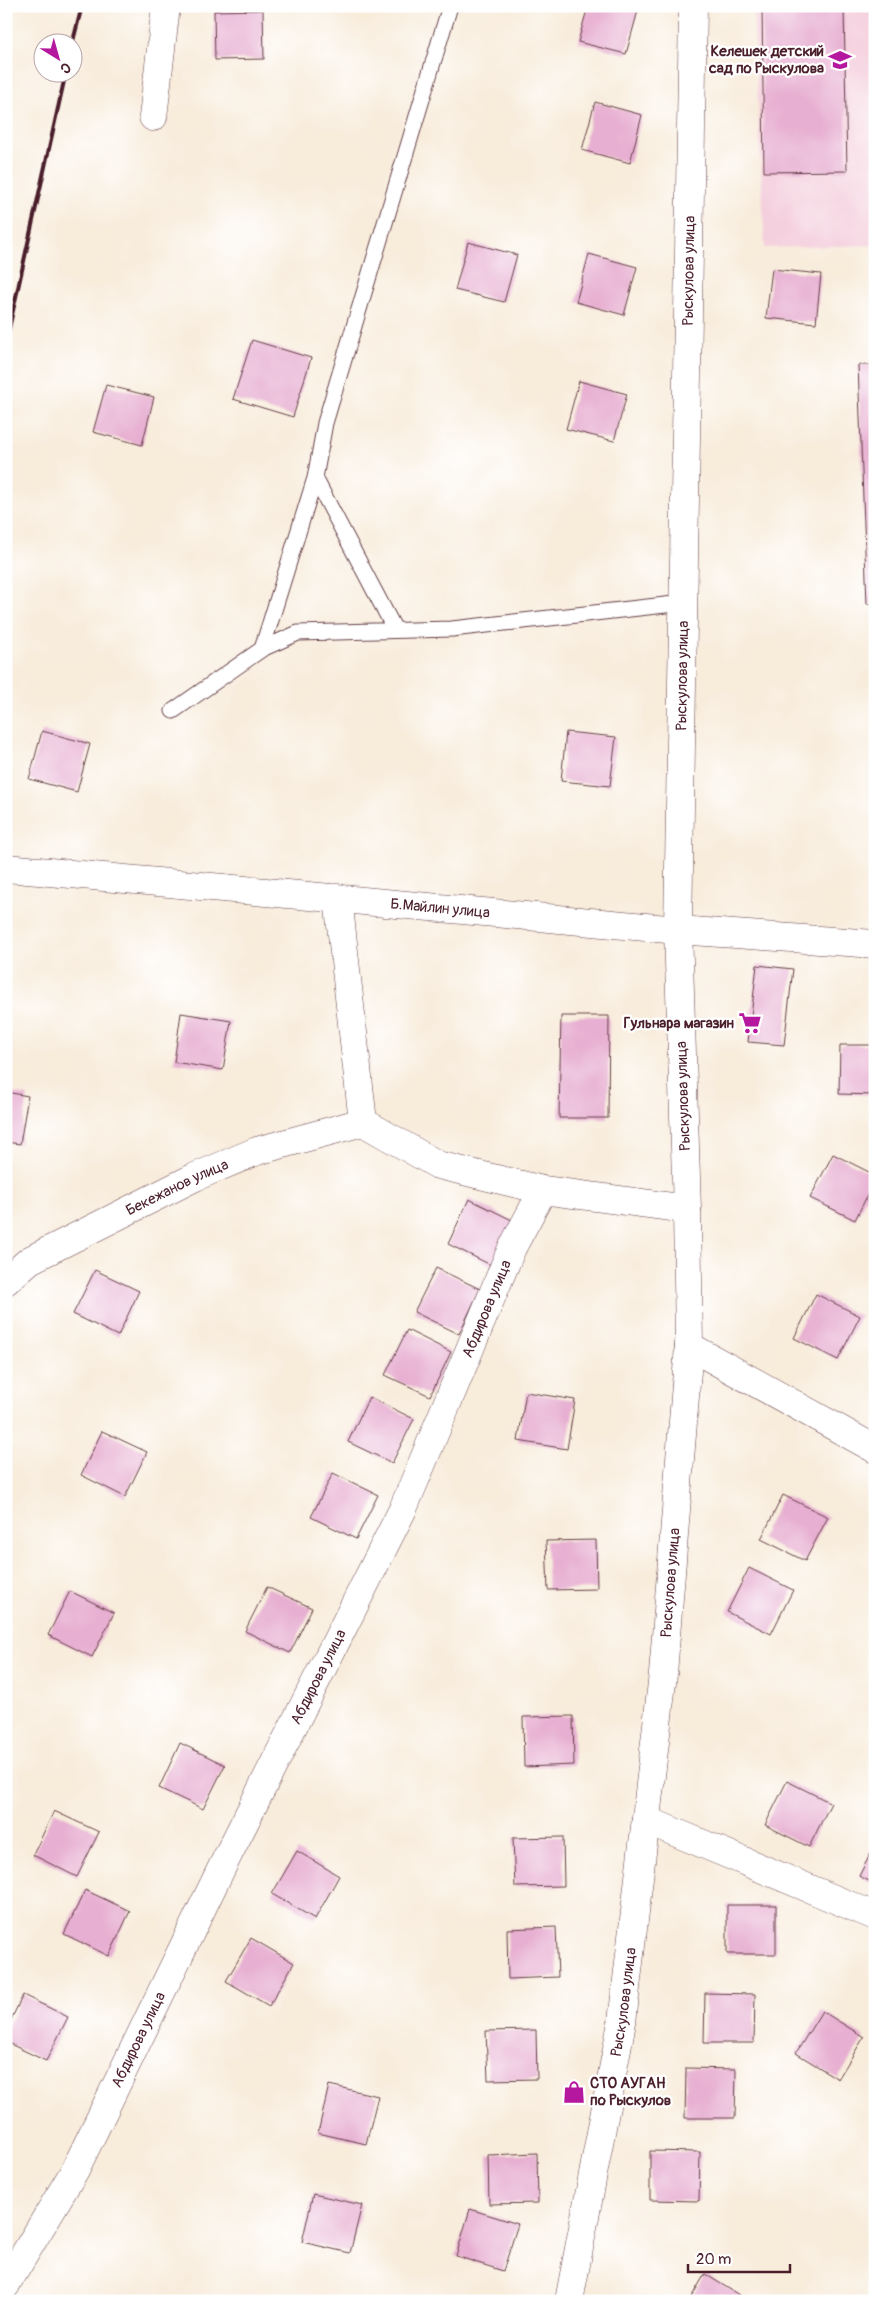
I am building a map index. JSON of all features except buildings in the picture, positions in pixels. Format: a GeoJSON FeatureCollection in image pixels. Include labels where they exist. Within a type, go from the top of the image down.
{"type":"FeatureCollection","features":[{"type":"Feature","properties":{"kind":"street"},"geometry":{"type":"LineString","coordinates":[[153,117],[166,6]]}},
{"type":"Feature","properties":{"kind":"street","name":"Рыскулова улица"},"geometry":{"type":"LineString","coordinates":[[569,2301],[622,2022],[663,1674],[689,1346],[687,1209],[678,930],[693,6]]}},
{"type":"Feature","properties":{"kind":"street","name":"Б.Майлин улица"},"geometry":{"type":"LineString","coordinates":[[6,868],[678,930],[875,944]]}},
{"type":"Feature","properties":{"kind":"street"},"geometry":{"type":"LineString","coordinates":[[338,898],[363,1122],[438,1165],[543,1190],[687,1209]]}},
{"type":"Feature","properties":{"kind":"street","name":"Бекежанов улица"},"geometry":{"type":"LineString","coordinates":[[6,1282],[30,1260],[195,1178],[257,1150],[363,1122]]}},
{"type":"Feature","properties":{"kind":"street","name":"Абдирова улица"},"geometry":{"type":"LineString","coordinates":[[6,2285],[75,2170],[224,1863],[403,1509],[512,1248],[543,1190]]}},
{"type":"Feature","properties":{"kind":"street"},"geometry":{"type":"LineString","coordinates":[[689,1346],[875,1449]]}},
{"type":"Feature","properties":{"kind":"street"},"geometry":{"type":"LineString","coordinates":[[646,1820],[875,1916]]}},
{"type":"Feature","properties":{"kind":"lane"},"geometry":{"type":"LineString","coordinates":[[262,649],[315,478],[326,423],[450,6]]}},
{"type":"Feature","properties":{"kind":"lane"},"geometry":{"type":"LineString","coordinates":[[315,478],[394,630]]}},
{"type":"Feature","properties":{"kind":"lane"},"geometry":{"type":"LineString","coordinates":[[173,711],[262,649],[298,633],[452,629],[683,603]]}},
{"type":"Feature","properties":{"kind":"shaded area"},"geometry":{"type":"Polygon","coordinates":[[[753,6],[875,6],[875,245],[765,248],[753,6]]]}},
{"type":"Feature","properties":{"kind":"railway"},"geometry":{"type":"LineString","coordinates":[[75,32],[82,6]]}},
{"type":"Feature","properties":{"kind":"railway"},"geometry":{"type":"LineString","coordinates":[[6,342],[64,82]]}},
{"type":"Feature","properties":{"kind":"place","name":"Келешек детский сад по Рыскулова"},"geometry":{"type":"Point","coordinates":[840,60]}},
{"type":"Feature","properties":{"kind":"place","name":"Гульнара магазин"},"geometry":{"type":"Point","coordinates":[750,1023]}},
{"type":"Feature","properties":{"kind":"place","name":"СТО АУГАН по Рыскулов"},"geometry":{"type":"Point","coordinates":[574,2092]}}]}
